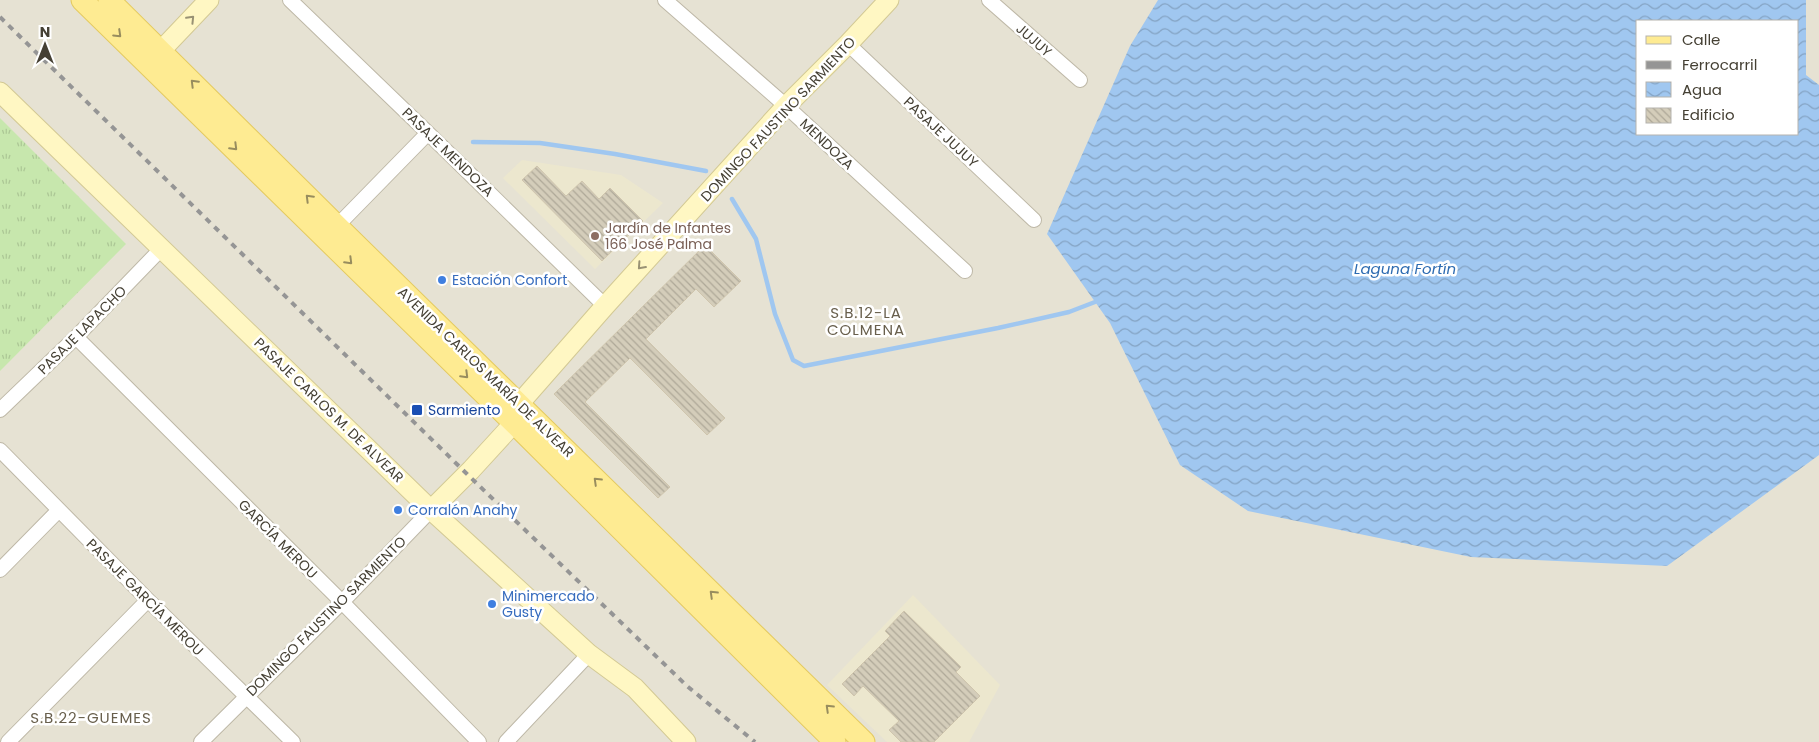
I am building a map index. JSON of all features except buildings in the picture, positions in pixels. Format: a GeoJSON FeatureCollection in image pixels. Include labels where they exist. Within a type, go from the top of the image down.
{"type":"FeatureCollection","features":[{"type":"Feature","properties":{"kind":"main road","name":"AVENIDA CARLOS MARÍA DE ALVEAR"},"geometry":{"type":"LineString","coordinates":[[82,0],[154,57],[337,226],[834,742]]}},
{"type":"Feature","properties":{"kind":"main road","name":"AVENIDA CARLOS MARÍA DE ALVEAR"},"geometry":{"type":"LineString","coordinates":[[109,0],[154,57],[516,414],[864,742]]}},
{"type":"Feature","properties":{"kind":"street"},"geometry":{"type":"LineString","coordinates":[[154,57],[209,0]]}},
{"type":"Feature","properties":{"kind":"street","name":"PASAJE MENDOZA"},"geometry":{"type":"LineString","coordinates":[[290,0],[605,306]]}},
{"type":"Feature","properties":{"kind":"street","name":"MENDOZA"},"geometry":{"type":"LineString","coordinates":[[665,0],[786,106],[965,271]]}},
{"type":"Feature","properties":{"kind":"street","name":"DOMINGO FAUSTINO SARMIENTO"},"geometry":{"type":"LineString","coordinates":[[201,742],[471,470],[605,306],[786,106],[889,0]]}},
{"type":"Feature","properties":{"kind":"street","name":"JUJUY"},"geometry":{"type":"LineString","coordinates":[[989,0],[1080,80]]}},
{"type":"Feature","properties":{"kind":"street","name":"PASAJE JUJUY"},"geometry":{"type":"LineString","coordinates":[[848,44],[1034,220]]}},
{"type":"Feature","properties":{"kind":"street","name":"PASAJE CARLOS M. DE ALVEAR"},"geometry":{"type":"LineString","coordinates":[[0,92],[431,510],[589,654],[635,688],[686,742]]}},
{"type":"Feature","properties":{"kind":"street"},"geometry":{"type":"LineString","coordinates":[[337,226],[428,132]]}},
{"type":"Feature","properties":{"kind":"street","name":"PASAJE LAPACHO"},"geometry":{"type":"LineString","coordinates":[[0,410],[76,337],[162,248]]}},
{"type":"Feature","properties":{"kind":"street","name":"GARCÍA MEROU"},"geometry":{"type":"LineString","coordinates":[[76,337],[342,602],[479,742]]}},
{"type":"Feature","properties":{"kind":"street","name":"PASAJE GARCÍA MEROU"},"geometry":{"type":"LineString","coordinates":[[0,450],[148,600],[293,742]]}},
{"type":"Feature","properties":{"kind":"street"},"geometry":{"type":"LineString","coordinates":[[0,570],[59,510]]}},
{"type":"Feature","properties":{"kind":"street"},"geometry":{"type":"LineString","coordinates":[[8,742],[148,600]]}},
{"type":"Feature","properties":{"kind":"street"},"geometry":{"type":"LineString","coordinates":[[506,742],[589,654]]}},
{"type":"Feature","properties":{"kind":"shaded area"},"geometry":{"type":"Polygon","coordinates":[[[0,0],[1819,0],[1819,742],[0,742],[0,0]]]}},
{"type":"Feature","properties":{"kind":"shaded area","name":"Jardín de Infantes 166 José Palma"},"geometry":{"type":"Polygon","coordinates":[[[522,160],[621,175],[663,203],[595,269],[503,178],[522,160]]]}},
{"type":"Feature","properties":{"kind":"shaded area"},"geometry":{"type":"Polygon","coordinates":[[[913,595],[1000,685],[969,742],[887,742],[827,685],[913,595]]]}},
{"type":"Feature","properties":{"kind":"green space"},"geometry":{"type":"Polygon","coordinates":[[[0,118],[126,244],[0,371],[0,118]]]}},
{"type":"Feature","properties":{"kind":"water","name":"Laguna Fortín"},"geometry":{"type":"Polygon","coordinates":[[[1158,0],[1806,0],[1806,75],[1819,85],[1819,455],[1667,566],[1471,557],[1248,511],[1180,465],[1110,323],[1047,234],[1130,46],[1158,0]]]}},
{"type":"Feature","properties":{"kind":"waterway"},"geometry":{"type":"LineString","coordinates":[[473,142],[540,143],[615,154],[706,171]]}},
{"type":"Feature","properties":{"kind":"waterway"},"geometry":{"type":"LineString","coordinates":[[732,199],[756,239],[775,314],[793,360],[804,366],[998,328],[1069,312],[1095,302]]}},
{"type":"Feature","properties":{"kind":"railway"},"geometry":{"type":"LineString","coordinates":[[0,17],[467,474],[687,686],[755,742]]}},
{"type":"Feature","properties":{"kind":"place","name":"Jardín de Infantes 166 José Palma"},"geometry":{"type":"Point","coordinates":[595,236]}},
{"type":"Feature","properties":{"kind":"place","name":"Estación Confort"},"geometry":{"type":"Point","coordinates":[442,280]}},
{"type":"Feature","properties":{"kind":"place","name":"Sarmiento"},"geometry":{"type":"Point","coordinates":[417,410]}},
{"type":"Feature","properties":{"kind":"place","name":"Corralón Anahy"},"geometry":{"type":"Point","coordinates":[398,510]}},
{"type":"Feature","properties":{"kind":"place","name":"Minimercado Gusty"},"geometry":{"type":"Point","coordinates":[492,604]}},
{"type":"Feature","properties":{"kind":"district","name":"S.B.12-LA COLMENA"},"geometry":{"type":"Point","coordinates":[866,320]}},
{"type":"Feature","properties":{"kind":"district","name":"S.B.22-GUEMES"},"geometry":{"type":"Point","coordinates":[91,717]}}]}
